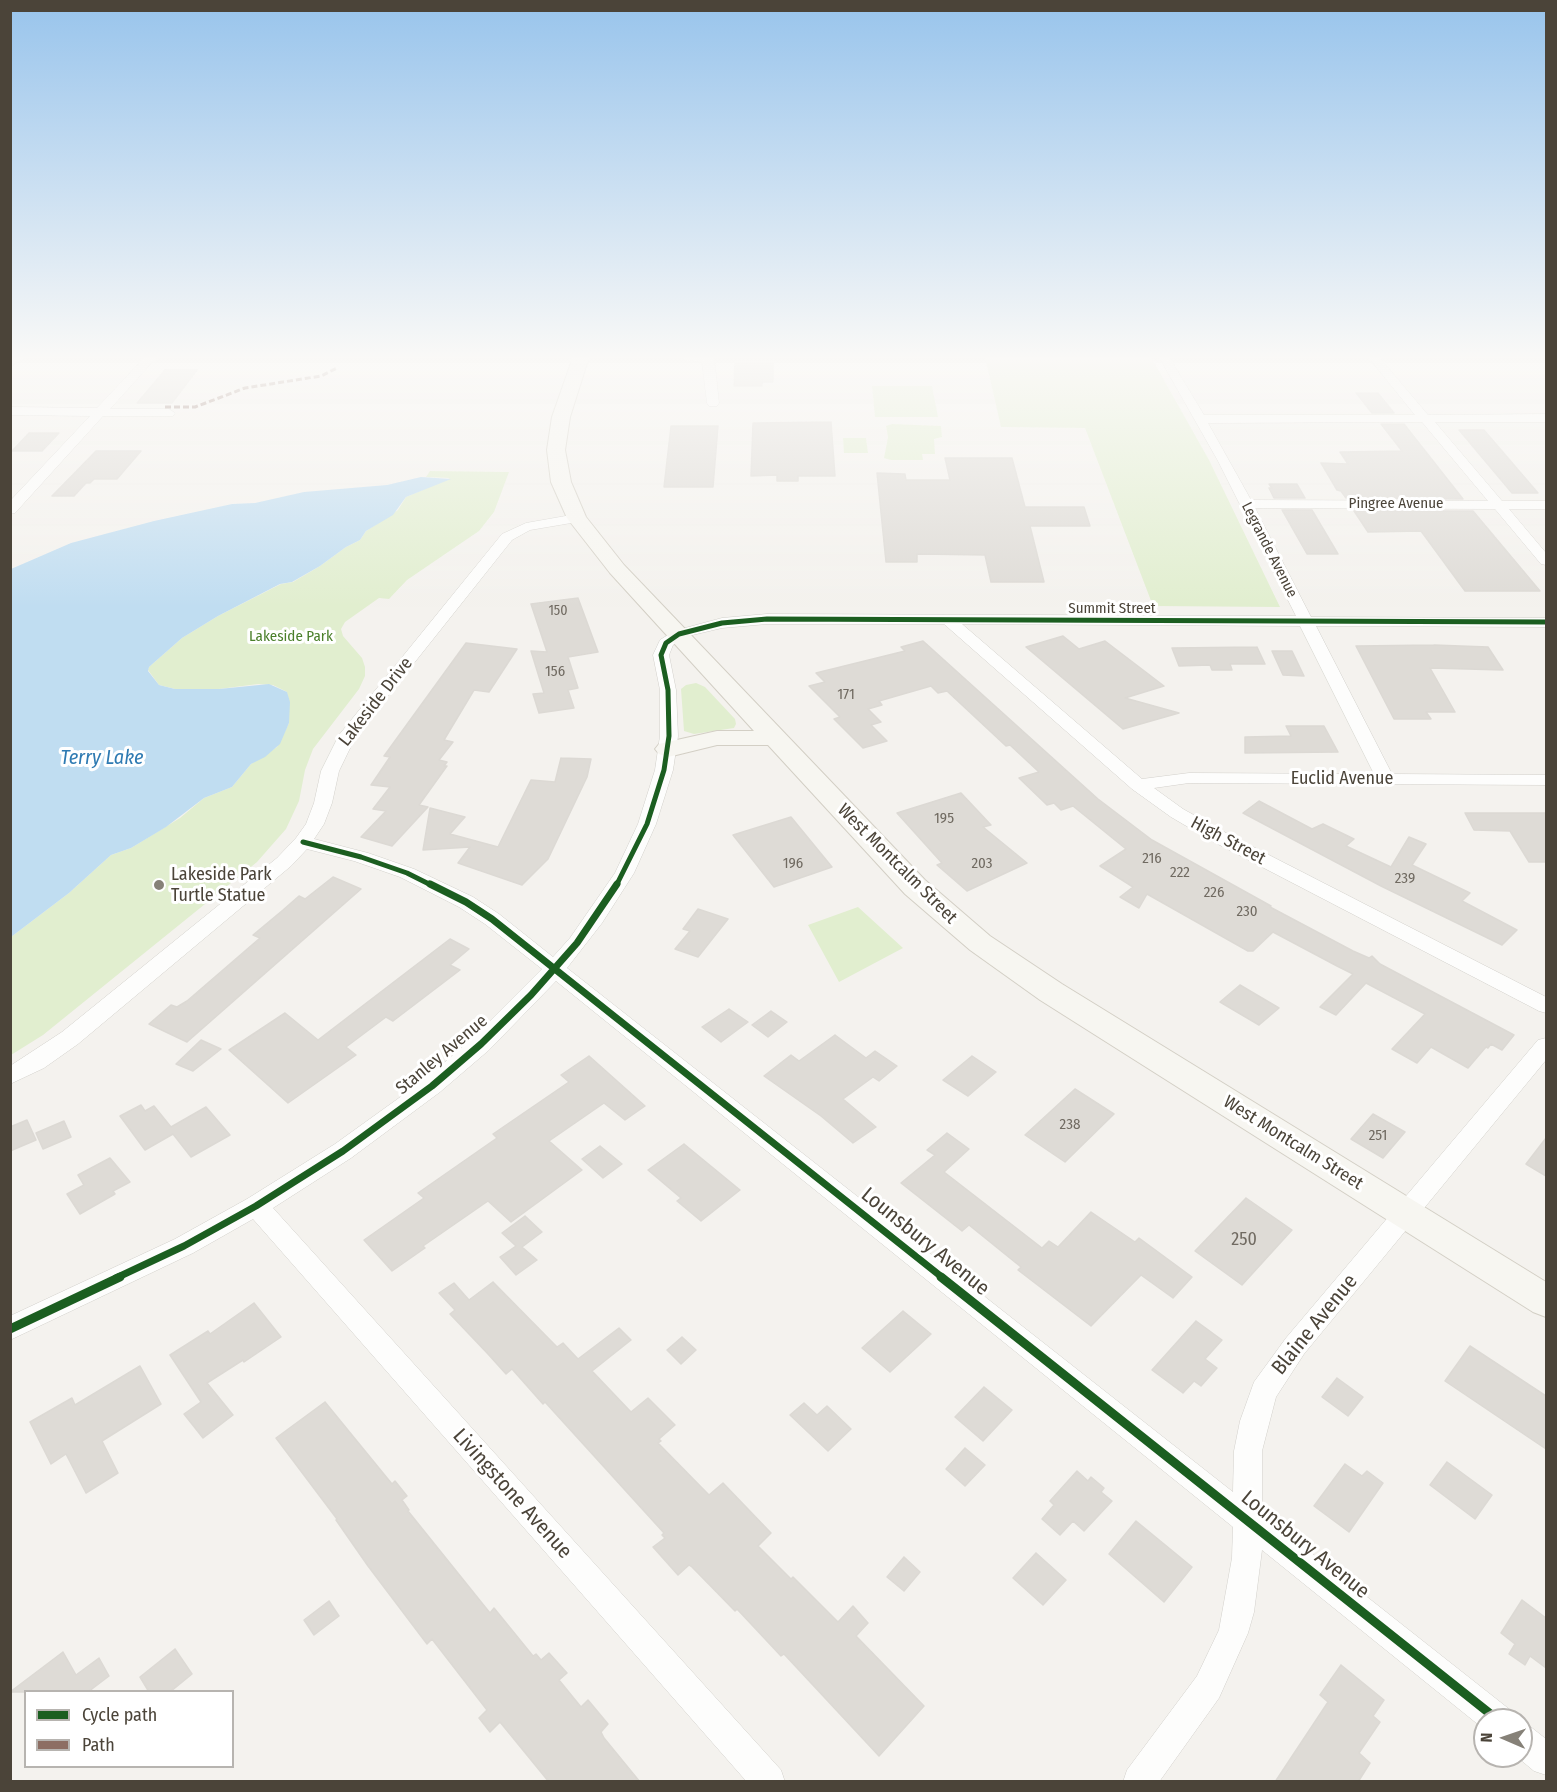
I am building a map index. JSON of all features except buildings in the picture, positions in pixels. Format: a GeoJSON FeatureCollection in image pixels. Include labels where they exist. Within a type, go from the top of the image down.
{"type":"FeatureCollection","features":[{"type":"Feature","properties":{"kind":"main road","name":"West Montcalm Street"},"geometry":{"type":"LineString","coordinates":[[557,441],[556,450],[561,482],[578,518],[617,569],[915,887],[980,943],[1051,992],[1546,1301]]}},
{"type":"Feature","properties":{"kind":"main road"},"geometry":{"type":"LineString","coordinates":[[668,749],[717,738],[775,738]]}},
{"type":"Feature","properties":{"kind":"street"},"geometry":{"type":"LineString","coordinates":[[10,510],[74,441]]}},
{"type":"Feature","properties":{"kind":"street","name":"Legrande Avenue"},"geometry":{"type":"LineString","coordinates":[[1212,441],[1386,779]]}},
{"type":"Feature","properties":{"kind":"street"},"geometry":{"type":"LineString","coordinates":[[1444,441],[1546,561]]}},
{"type":"Feature","properties":{"kind":"street","name":"Pingree Avenue"},"geometry":{"type":"LineString","coordinates":[[1246,504],[1546,505]]}},
{"type":"Feature","properties":{"kind":"street","name":"Lakeside Drive"},"geometry":{"type":"LineString","coordinates":[[10,1076],[36,1062],[70,1038],[272,873],[303,842],[320,813],[330,771],[345,740],[507,537],[526,527],[578,518]]}},
{"type":"Feature","properties":{"kind":"street","name":"Summit Street"},"geometry":{"type":"LineString","coordinates":[[679,634],[710,625],[749,620],[1546,622]]}},
{"type":"Feature","properties":{"kind":"street","name":"High Street"},"geometry":{"type":"LineString","coordinates":[[948,620],[1138,785],[1205,829],[1546,1006]]}},
{"type":"Feature","properties":{"kind":"street","name":"Stanley Avenue"},"geometry":{"type":"LineString","coordinates":[[10,1329],[166,1255],[256,1206],[352,1145],[432,1086],[508,1019],[595,918],[624,873],[649,817],[668,749],[670,723],[668,690],[661,655],[666,644],[679,634]]}},
{"type":"Feature","properties":{"kind":"street","name":"Euclid Avenue"},"geometry":{"type":"LineString","coordinates":[[1138,785],[1189,778],[1546,780]]}},
{"type":"Feature","properties":{"kind":"street","name":"Lounsbury Avenue"},"geometry":{"type":"LineString","coordinates":[[303,842],[389,866],[443,889],[492,919],[1483,1708]]}},
{"type":"Feature","properties":{"kind":"street","name":"Blaine Avenue"},"geometry":{"type":"LineString","coordinates":[[1139,1782],[1208,1687],[1226,1652],[1236,1623],[1244,1584],[1248,1521],[1248,1451],[1264,1391],[1290,1352],[1546,1046]]}},
{"type":"Feature","properties":{"kind":"street","name":"Livingstone Avenue"},"geometry":{"type":"LineString","coordinates":[[256,1206],[769,1782]]}},
{"type":"Feature","properties":{"kind":"street"},"geometry":{"type":"LineString","coordinates":[[1533,1749],[1546,1759]]}},
{"type":"Feature","properties":{"kind":"green space"},"geometry":{"type":"Polygon","coordinates":[[[843,441],[866,441],[868,453],[844,453],[843,441]]]}},
{"type":"Feature","properties":{"kind":"green space"},"geometry":{"type":"Polygon","coordinates":[[[887,441],[934,441],[935,454],[922,454],[923,460],[884,458],[887,441]]]}},
{"type":"Feature","properties":{"kind":"green space"},"geometry":{"type":"Polygon","coordinates":[[[1090,441],[1198,441],[1280,607],[1153,606],[1090,441]]]}},
{"type":"Feature","properties":{"kind":"green space","name":"Lakeside Park"},"geometry":{"type":"Polygon","coordinates":[[[430,471],[509,472],[494,512],[479,531],[407,580],[389,599],[379,598],[345,622],[341,629],[343,636],[362,658],[365,676],[359,689],[313,749],[305,770],[299,801],[286,829],[257,862],[43,1035],[11,1055],[11,937],[69,893],[111,855],[131,848],[180,818],[204,798],[232,787],[251,764],[277,747],[289,723],[287,692],[273,685],[175,689],[159,685],[148,670],[149,667],[182,638],[218,616],[281,584],[293,582],[360,540],[366,531],[398,510],[406,497],[450,478],[426,477],[430,471]]]}},
{"type":"Feature","properties":{"kind":"green space"},"geometry":{"type":"Polygon","coordinates":[[[696,683],[705,687],[735,719],[734,728],[694,734],[684,731],[681,689],[686,685],[696,683]]]}},
{"type":"Feature","properties":{"kind":"green space"},"geometry":{"type":"Polygon","coordinates":[[[858,907],[903,948],[839,982],[808,925],[858,907]]]}},
{"type":"Feature","properties":{"kind":"water","name":"Terry Lake"},"geometry":{"type":"Polygon","coordinates":[[[421,477],[451,479],[406,497],[393,515],[366,531],[360,540],[292,582],[280,584],[218,616],[182,638],[149,667],[148,671],[159,685],[175,689],[219,689],[269,684],[287,692],[290,702],[289,723],[280,744],[265,757],[251,764],[232,787],[204,798],[166,827],[131,848],[111,855],[69,893],[11,937],[11,569],[71,543],[154,521],[232,504],[255,503],[304,492],[387,485],[421,477]]]}},
{"type":"Feature","properties":{"kind":"cycle path"},"geometry":{"type":"LineString","coordinates":[[10,1329],[184,1246],[256,1206],[343,1151],[432,1086],[481,1044],[531,995],[577,943],[595,918],[624,873],[647,824],[664,770],[669,736],[668,690],[661,655],[666,643],[679,634],[722,623],[767,619],[1546,622]]}},
{"type":"Feature","properties":{"kind":"cycle path"},"geometry":{"type":"LineString","coordinates":[[303,842],[361,857],[407,873],[466,902],[492,919],[1483,1708]]}},
{"type":"Feature","properties":{"kind":"place","name":"Lakeside Park Turtle Statue"},"geometry":{"type":"Point","coordinates":[159,885]}}]}
